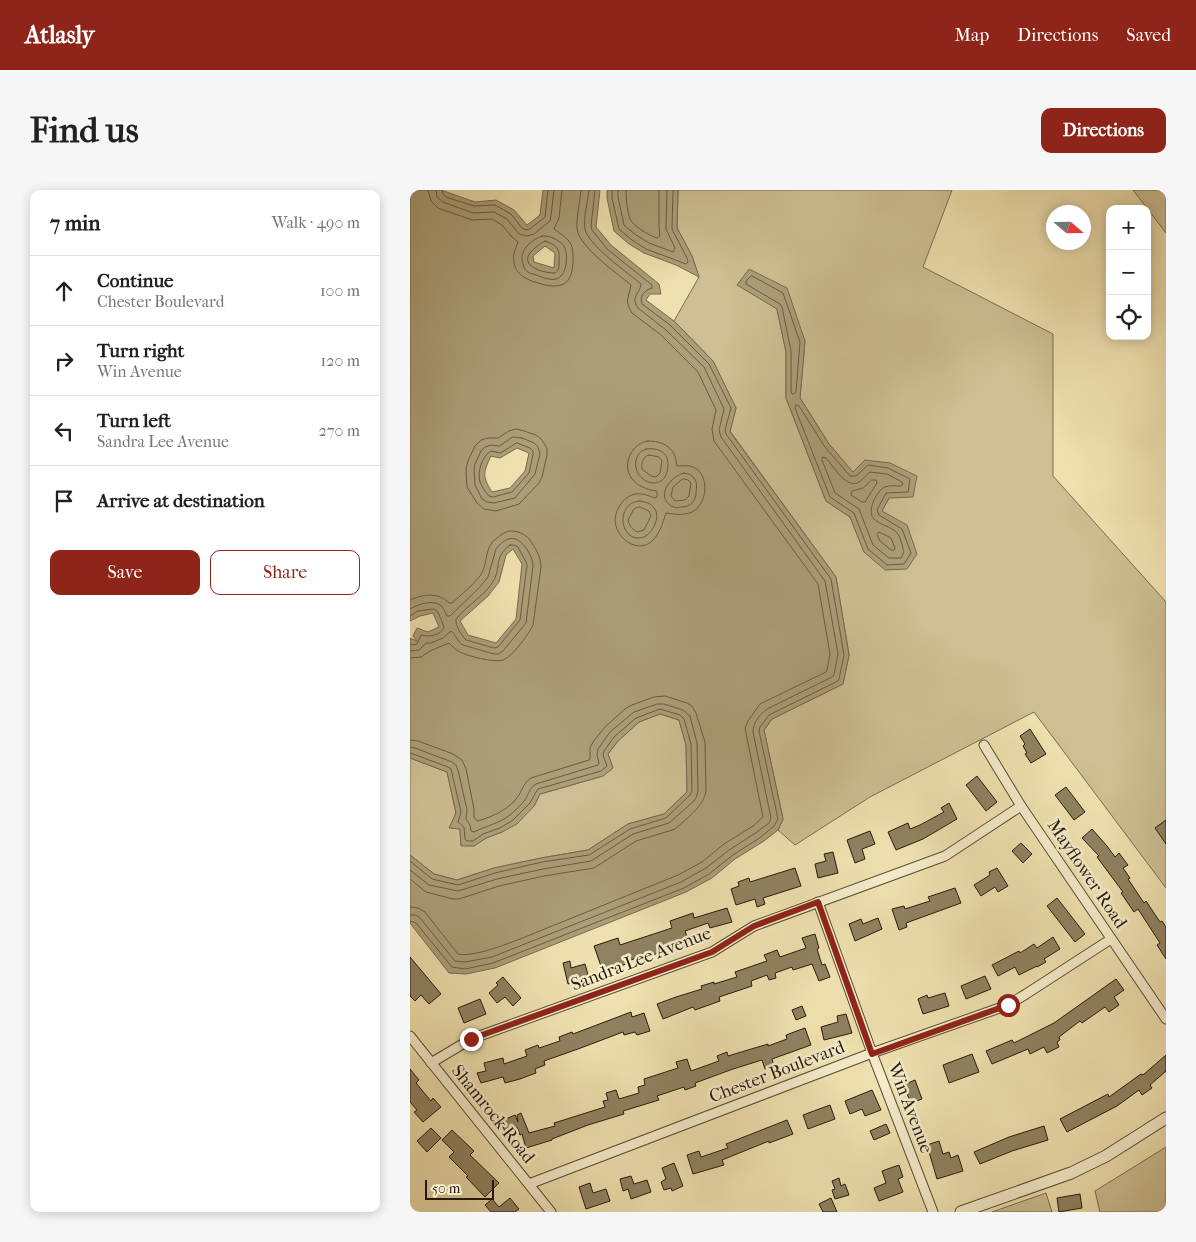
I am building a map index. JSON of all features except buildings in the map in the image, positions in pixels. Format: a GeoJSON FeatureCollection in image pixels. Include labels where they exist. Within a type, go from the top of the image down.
{"type":"FeatureCollection","features":[{"type":"Feature","properties":{"kind":"street","name":"Mayflower Road"},"geometry":{"type":"LineString","coordinates":[[984,745],[1021,806],[1166,1018]]}},
{"type":"Feature","properties":{"kind":"street","name":"Sandra Lee Avenue"},"geometry":{"type":"LineString","coordinates":[[431,1062],[471,1039],[712,952],[754,926],[945,856],[1021,806]]}},
{"type":"Feature","properties":{"kind":"street","name":"Win Avenue"},"geometry":{"type":"LineString","coordinates":[[818,902],[872,1054],[933,1212]]}},
{"type":"Feature","properties":{"kind":"street","name":"Chester Boulevard"},"geometry":{"type":"LineString","coordinates":[[529,1184],[872,1054],[1008,1005],[1112,939]]}},
{"type":"Feature","properties":{"kind":"street","name":"Shamrock Road"},"geometry":{"type":"LineString","coordinates":[[410,1036],[551,1212]]}},
{"type":"Feature","properties":{"kind":"street"},"geometry":{"type":"LineString","coordinates":[[961,1212],[1071,1173],[1106,1156],[1166,1118]]}},
{"type":"Feature","properties":{"kind":"shaded area"},"geometry":{"type":"Polygon","coordinates":[[[678,190],[952,190],[923,267],[1053,334],[1053,476],[1166,602],[1166,888],[1034,712],[870,797],[795,845],[778,830],[783,819],[764,730],[772,719],[843,684],[849,655],[836,577],[730,431],[736,408],[713,361],[674,321],[699,277],[692,256],[677,228],[678,190]],[[777,309],[786,352],[786,398],[826,501],[850,517],[864,552],[889,498],[853,473],[829,444],[800,398],[805,341],[777,309]]]}},
{"type":"Feature","properties":{"kind":"shaded area"},"geometry":{"type":"Polygon","coordinates":[[[1133,190],[1166,190],[1166,233],[1151,213],[1151,205],[1145,205],[1133,190]]]}},
{"type":"Feature","properties":{"kind":"shaded area"},"geometry":{"type":"Polygon","coordinates":[[[660,714],[679,720],[686,745],[687,792],[664,814],[628,824],[588,850],[494,868],[457,880],[434,874],[410,855],[410,758],[447,772],[456,813],[450,827],[460,829],[461,845],[474,846],[486,838],[502,832],[534,806],[540,794],[603,776],[613,768],[608,754],[618,741],[639,722],[660,714]]]}},
{"type":"Feature","properties":{"kind":"shaded area"},"geometry":{"type":"Polygon","coordinates":[[[1166,1147],[1166,1212],[1100,1212],[1095,1191],[1166,1147]]]}},
{"type":"Feature","properties":{"kind":"shaded area"},"geometry":{"type":"Polygon","coordinates":[[[1046,1193],[1052,1212],[992,1212],[1046,1193]]]}},
{"type":"Feature","properties":{"kind":"water"},"geometry":{"type":"Polygon","coordinates":[[[410,190],[441,190],[475,202],[496,200],[514,210],[527,225],[540,215],[543,190],[600,190],[596,227],[611,245],[659,284],[661,294],[650,294],[646,300],[674,321],[713,361],[736,408],[730,432],[836,577],[849,655],[843,684],[772,719],[764,730],[783,819],[778,830],[735,859],[712,878],[686,892],[495,968],[466,974],[449,973],[410,923],[410,855],[434,874],[457,880],[494,868],[588,850],[628,824],[664,814],[687,792],[686,745],[679,720],[660,714],[639,722],[618,741],[608,754],[613,768],[603,776],[540,794],[534,806],[517,824],[486,838],[474,846],[461,846],[460,829],[449,828],[456,813],[447,772],[410,758],[410,638],[417,641],[413,636],[417,628],[428,632],[439,627],[433,613],[410,621],[410,190]],[[545,246],[533,256],[534,262],[554,268],[555,253],[545,246]],[[517,448],[500,458],[491,456],[485,471],[486,482],[492,492],[510,488],[525,471],[529,453],[517,448]],[[513,549],[506,555],[499,582],[488,596],[460,621],[468,635],[496,643],[516,619],[522,564],[513,549]]]}},
{"type":"Feature","properties":{"kind":"water"},"geometry":{"type":"Polygon","coordinates":[[[607,190],[678,190],[677,228],[692,256],[699,277],[676,265],[644,253],[629,244],[614,231],[607,190]]]}},
{"type":"Feature","properties":{"kind":"water"},"geometry":{"type":"Polygon","coordinates":[[[749,269],[787,288],[805,341],[800,398],[829,444],[853,472],[865,460],[890,463],[917,476],[913,497],[889,498],[882,511],[907,525],[917,554],[907,569],[885,570],[864,552],[850,517],[826,501],[786,398],[786,352],[777,309],[737,285],[749,269]]]}},
{"type":"Feature","properties":{"kind":"route"},"geometry":{"type":"LineString","coordinates":[[471,1039],[712,952],[754,926],[818,902],[872,1054],[1008,1005]]}}]}
